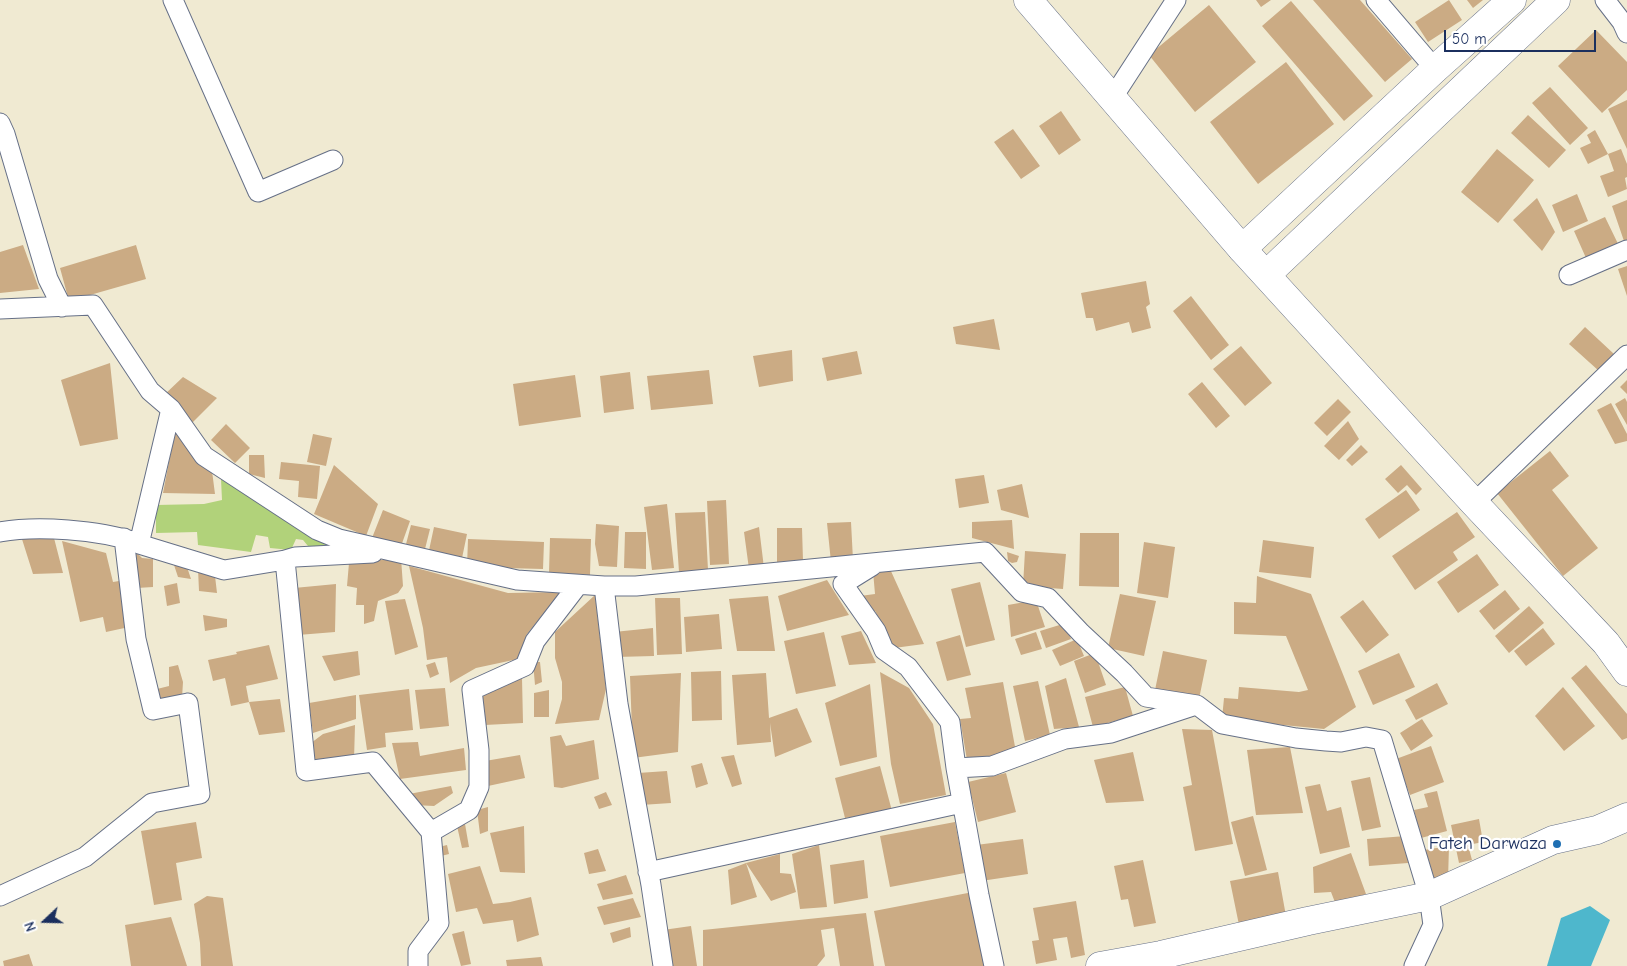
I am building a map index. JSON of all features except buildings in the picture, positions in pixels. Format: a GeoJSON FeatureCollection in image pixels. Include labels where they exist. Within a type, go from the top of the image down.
{"type":"FeatureCollection","features":[{"type":"Feature","properties":{"kind":"main road"},"geometry":{"type":"LineString","coordinates":[[1028,0],[1242,249],[1267,274],[1474,503],[1606,643],[1627,672]]}},
{"type":"Feature","properties":{"kind":"main road"},"geometry":{"type":"LineString","coordinates":[[1242,249],[1512,0]]}},
{"type":"Feature","properties":{"kind":"main road"},"geometry":{"type":"LineString","coordinates":[[1267,274],[1556,0]]}},
{"type":"Feature","properties":{"kind":"main road"},"geometry":{"type":"LineString","coordinates":[[1100,966],[1161,955],[1308,921],[1429,896],[1553,840],[1596,830],[1627,816]]}},
{"type":"Feature","properties":{"kind":"street"},"geometry":{"type":"LineString","coordinates":[[173,0],[258,192],[333,160]]}},
{"type":"Feature","properties":{"kind":"street"},"geometry":{"type":"LineString","coordinates":[[1112,97],[1176,0]]}},
{"type":"Feature","properties":{"kind":"street"},"geometry":{"type":"LineString","coordinates":[[1376,0],[1435,69]]}},
{"type":"Feature","properties":{"kind":"street"},"geometry":{"type":"LineString","coordinates":[[1605,0],[1622,22],[1627,33]]}},
{"type":"Feature","properties":{"kind":"street"},"geometry":{"type":"LineString","coordinates":[[0,123],[5,134],[48,278],[62,307]]}},
{"type":"Feature","properties":{"kind":"street"},"geometry":{"type":"LineString","coordinates":[[1569,275],[1627,250]]}},
{"type":"Feature","properties":{"kind":"street"},"geometry":{"type":"LineString","coordinates":[[0,309],[93,305],[150,391],[171,409],[204,456],[317,530],[338,539],[517,580],[604,586],[636,586],[985,552],[1022,592],[1048,598],[1146,697],[1197,705],[1222,724],[1326,742],[1341,742],[1366,737],[1382,740],[1429,896],[1433,925],[1414,966]]}},
{"type":"Feature","properties":{"kind":"street"},"geometry":{"type":"LineString","coordinates":[[1474,503],[1627,355]]}},
{"type":"Feature","properties":{"kind":"street"},"geometry":{"type":"LineString","coordinates":[[0,896],[85,858],[152,803],[200,794],[188,704],[153,710],[136,640],[131,541],[171,409]]}},
{"type":"Feature","properties":{"kind":"street"},"geometry":{"type":"LineString","coordinates":[[0,532],[20,528],[90,532],[131,541],[224,570],[295,557],[378,553],[404,554]]}},
{"type":"Feature","properties":{"kind":"street"},"geometry":{"type":"LineString","coordinates":[[285,560],[306,771],[373,762],[432,832],[439,923],[418,951],[418,966]]}},
{"type":"Feature","properties":{"kind":"street"},"geometry":{"type":"LineString","coordinates":[[875,564],[843,584],[876,630],[884,650],[908,667],[950,722],[962,803],[994,966]]}},
{"type":"Feature","properties":{"kind":"street"},"geometry":{"type":"LineString","coordinates":[[432,832],[469,810],[479,786],[479,750],[472,690],[525,666],[535,641],[578,584]]}},
{"type":"Feature","properties":{"kind":"street"},"geometry":{"type":"LineString","coordinates":[[604,586],[618,704],[663,966]]}},
{"type":"Feature","properties":{"kind":"street"},"geometry":{"type":"LineString","coordinates":[[956,768],[992,766],[1065,739],[1111,733],[1197,705]]}},
{"type":"Feature","properties":{"kind":"street"},"geometry":{"type":"LineString","coordinates":[[648,872],[962,803]]}},
{"type":"Feature","properties":{"kind":"green space"},"geometry":{"type":"Polygon","coordinates":[[[221,479],[345,548],[308,546],[303,540],[296,539],[291,550],[270,548],[268,537],[256,535],[251,552],[198,545],[197,532],[156,533],[156,505],[204,504],[222,500],[221,479]]]}},
{"type":"Feature","properties":{"kind":"water"},"geometry":{"type":"Polygon","coordinates":[[[1590,906],[1610,920],[1591,966],[1547,966],[1561,918],[1590,906]]]}},
{"type":"Feature","properties":{"kind":"place","name":"Fateh Darwaza"},"geometry":{"type":"Point","coordinates":[1557,844]}}]}
